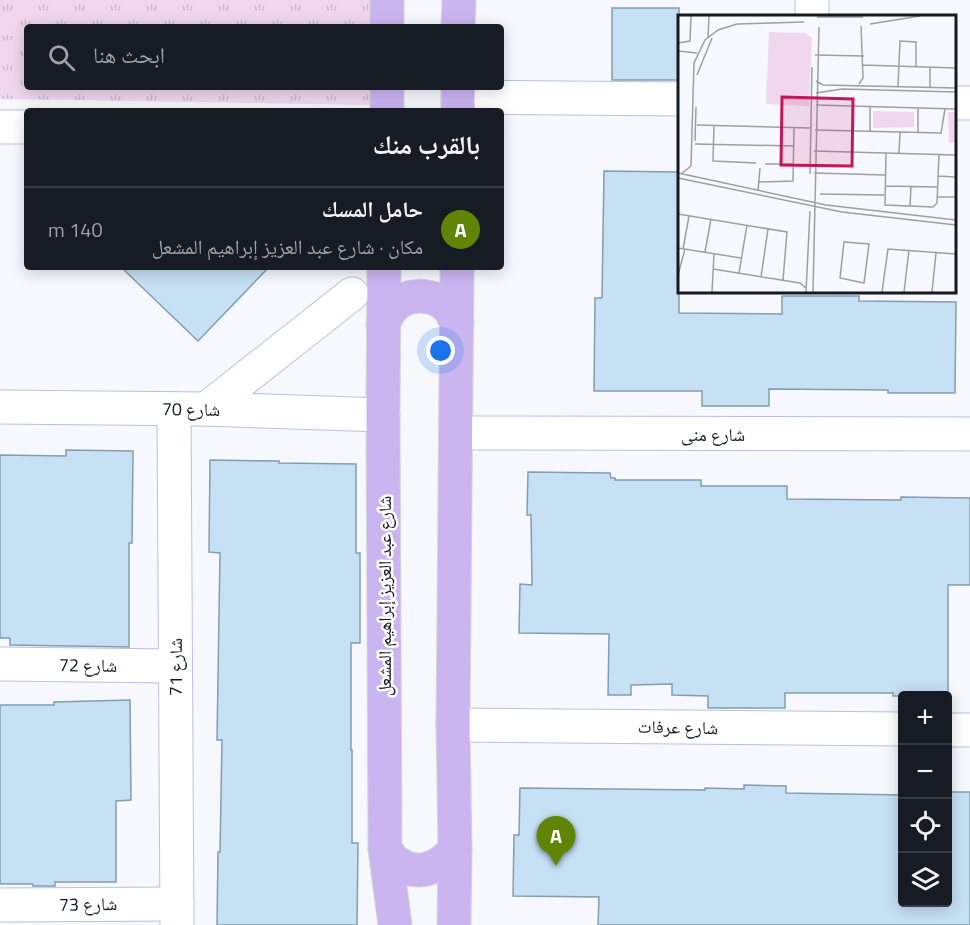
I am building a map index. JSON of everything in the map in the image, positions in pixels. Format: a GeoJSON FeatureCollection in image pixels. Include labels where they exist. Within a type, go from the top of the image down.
{"type":"FeatureCollection","features":[{"type":"Feature","properties":{"kind":"main road"},"geometry":{"type":"LineString","coordinates":[[387,0],[387,24]]}},
{"type":"Feature","properties":{"kind":"main road"},"geometry":{"type":"LineString","coordinates":[[458,24],[459,0]]}},
{"type":"Feature","properties":{"kind":"main road"},"geometry":{"type":"LineString","coordinates":[[387,90],[387,108]]}},
{"type":"Feature","properties":{"kind":"main road","name":"شارع عبد العزيز إبراهيم المشعل"},"geometry":{"type":"LineString","coordinates":[[384,270],[382,415],[385,849],[395,925]]}},
{"type":"Feature","properties":{"kind":"main road"},"geometry":{"type":"LineString","coordinates":[[454,925],[453,725],[457,270]]}},
{"type":"Feature","properties":{"kind":"main road"},"geometry":{"type":"LineString","coordinates":[[383,325],[390,310],[403,300],[419,296],[435,299],[449,309],[457,323]]}},
{"type":"Feature","properties":{"kind":"main road"},"geometry":{"type":"LineString","coordinates":[[385,849],[394,861],[407,868],[422,870],[436,867],[448,859],[455,849]]}},
{"type":"Feature","properties":{"kind":"street"},"geometry":{"type":"LineString","coordinates":[[458,98],[678,99]]}},
{"type":"Feature","properties":{"kind":"street"},"geometry":{"type":"LineString","coordinates":[[0,127],[24,127]]}},
{"type":"Feature","properties":{"kind":"street"},"geometry":{"type":"LineString","coordinates":[[206,409],[352,294]]}},
{"type":"Feature","properties":{"kind":"street","name":"شارع 70"},"geometry":{"type":"LineString","coordinates":[[0,407],[206,409],[382,415]]}},
{"type":"Feature","properties":{"kind":"street","name":"شارع 71"},"geometry":{"type":"LineString","coordinates":[[174,409],[177,914]]}},
{"type":"Feature","properties":{"kind":"street","name":"شارع منى"},"geometry":{"type":"LineString","coordinates":[[456,433],[970,434]]}},
{"type":"Feature","properties":{"kind":"street","name":"شارع 72"},"geometry":{"type":"LineString","coordinates":[[0,664],[175,666]]}},
{"type":"Feature","properties":{"kind":"street","name":"شارع عرفات"},"geometry":{"type":"LineString","coordinates":[[453,725],[898,729]]}},
{"type":"Feature","properties":{"kind":"street"},"geometry":{"type":"LineString","coordinates":[[952,730],[970,730]]}},
{"type":"Feature","properties":{"kind":"street","name":"شارع 73"},"geometry":{"type":"LineString","coordinates":[[0,905],[177,914]]}},
{"type":"Feature","properties":{"kind":"green space"},"geometry":{"type":"Polygon","coordinates":[[[0,0],[375,0],[374,24],[24,24],[24,90],[373,90],[373,105],[0,99],[0,0]]]}},
{"type":"Feature","properties":{"kind":"building"},"geometry":{"type":"Polygon","coordinates":[[[612,8],[679,8],[678,80],[612,80],[612,8]]]}},
{"type":"Feature","properties":{"kind":"building"},"geometry":{"type":"Polygon","coordinates":[[[604,171],[678,172],[679,313],[782,314],[782,296],[859,296],[859,301],[956,302],[955,393],[769,389],[769,406],[702,406],[702,391],[594,391],[595,298],[602,298],[604,171]]]}},
{"type":"Feature","properties":{"kind":"building"},"geometry":{"type":"Polygon","coordinates":[[[124,270],[266,270],[198,341],[124,270]]]}},
{"type":"Feature","properties":{"kind":"building"},"geometry":{"type":"Polygon","coordinates":[[[66,450],[133,451],[132,543],[129,543],[129,647],[10,645],[10,638],[0,638],[0,455],[66,456],[66,450]]]}},
{"type":"Feature","properties":{"kind":"building"},"geometry":{"type":"Polygon","coordinates":[[[210,460],[356,464],[356,553],[360,553],[360,643],[351,643],[351,750],[352,843],[358,843],[357,925],[217,925],[222,740],[217,740],[220,553],[209,552],[210,460]]]}},
{"type":"Feature","properties":{"kind":"building"},"geometry":{"type":"Polygon","coordinates":[[[528,472],[610,473],[611,478],[615,480],[701,480],[701,486],[787,486],[787,499],[970,498],[970,585],[948,585],[948,691],[898,691],[898,696],[893,696],[893,693],[785,693],[785,708],[708,708],[708,696],[672,695],[672,684],[631,685],[631,695],[608,695],[609,634],[519,633],[520,584],[532,585],[531,515],[527,515],[528,472]]]}},
{"type":"Feature","properties":{"kind":"building"},"geometry":{"type":"Polygon","coordinates":[[[130,700],[131,800],[116,801],[116,882],[55,882],[55,886],[0,884],[0,705],[54,705],[54,702],[130,700]]]}},
{"type":"Feature","properties":{"kind":"building"},"geometry":{"type":"Polygon","coordinates":[[[744,785],[786,786],[786,793],[898,795],[898,907],[952,907],[952,792],[970,792],[970,925],[598,925],[599,897],[513,896],[514,835],[519,835],[520,788],[744,789],[744,785]]]}},
{"type":"Feature","properties":{"kind":"place","name":"حامل المسك"},"geometry":{"type":"Point","coordinates":[556,866]}}]}
